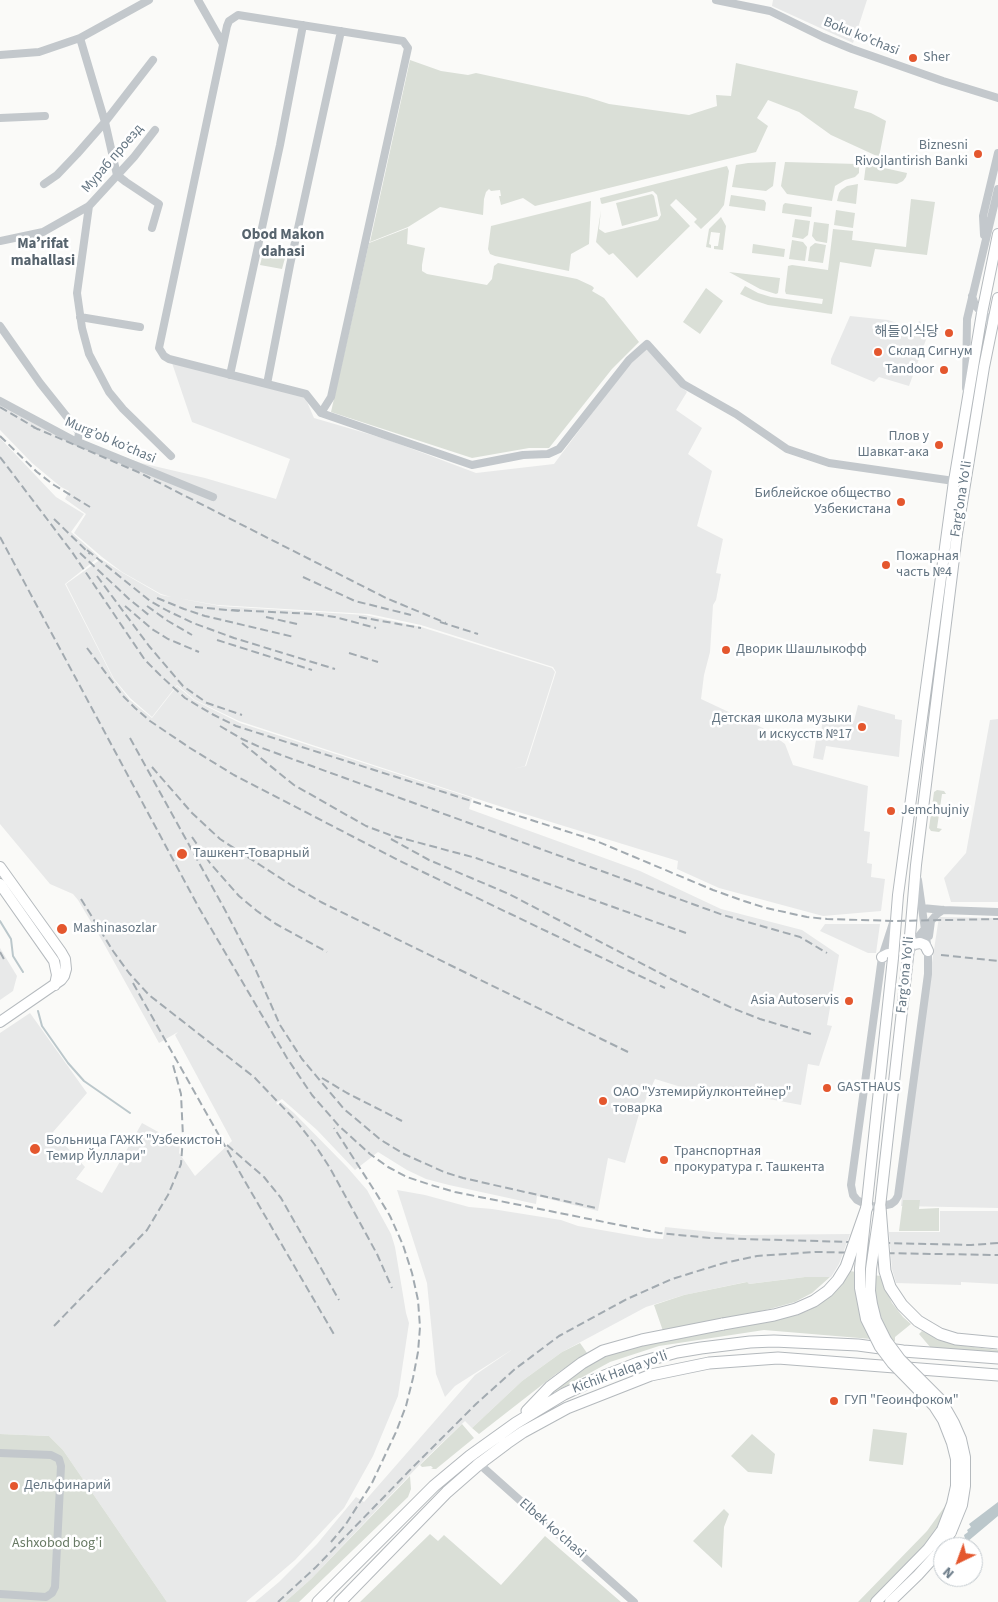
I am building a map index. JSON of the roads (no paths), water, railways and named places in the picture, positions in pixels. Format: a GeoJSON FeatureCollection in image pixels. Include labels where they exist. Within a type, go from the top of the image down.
{"type":"FeatureCollection","features":[{"type":"Feature","properties":{"kind":"highway"},"geometry":{"type":"LineString","coordinates":[[516,1424],[550,1386],[582,1363],[603,1352],[642,1340],[774,1315],[796,1309],[814,1301],[828,1291],[846,1267],[866,1207]]}},
{"type":"Feature","properties":{"kind":"highway"},"geometry":{"type":"LineString","coordinates":[[880,1207],[885,1271],[890,1287],[902,1306],[918,1321],[940,1334],[956,1339],[998,1344]]}},
{"type":"Feature","properties":{"kind":"highway","name":"Kichik Halqa yo'li"},"geometry":{"type":"LineString","coordinates":[[318,1602],[434,1486],[470,1456],[564,1394],[625,1368],[676,1352],[726,1344],[762,1341],[858,1345],[925,1353],[998,1358]]}},
{"type":"Feature","properties":{"kind":"highway","name":"Kichik Halqa yo'li"},"geometry":{"type":"LineString","coordinates":[[340,1602],[428,1511],[479,1464],[523,1432],[567,1408],[651,1375],[689,1366],[778,1358],[998,1375]]}},
{"type":"Feature","properties":{"kind":"main road","name":"Farg'ona Yo'li"},"geometry":{"type":"LineString","coordinates":[[890,1602],[937,1554],[946,1531],[956,1486],[956,1459],[943,1420],[934,1406],[884,1353],[866,1319],[860,1281],[896,914],[954,481],[982,314],[998,234]]}},
{"type":"Feature","properties":{"kind":"main road","name":"Farg'ona Yo'li"},"geometry":{"type":"LineString","coordinates":[[876,1602],[946,1531],[959,1514],[964,1496],[966,1476],[963,1448],[946,1407],[893,1350],[876,1320],[870,1284],[909,948],[916,865],[956,534],[996,319],[998,298]]}},
{"type":"Feature","properties":{"kind":"main road"},"geometry":{"type":"LineString","coordinates":[[0,867],[61,952],[65,959],[66,972],[56,985],[0,1022]]}},
{"type":"Feature","properties":{"kind":"main road"},"geometry":{"type":"LineString","coordinates":[[0,884],[54,962],[58,975],[56,985]]}},
{"type":"Feature","properties":{"kind":"main road"},"geometry":{"type":"LineString","coordinates":[[909,948],[914,944],[920,943],[925,945],[928,951]]}},
{"type":"Feature","properties":{"kind":"main road"},"geometry":{"type":"LineString","coordinates":[[882,957],[888,954],[893,958]]}},
{"type":"Feature","properties":{"kind":"street"},"geometry":{"type":"LineString","coordinates":[[0,55],[39,52],[80,38],[149,0]]}},
{"type":"Feature","properties":{"kind":"street"},"geometry":{"type":"LineString","coordinates":[[198,0],[223,44]]}},
{"type":"Feature","properties":{"kind":"street","name":"Boku ko'chasi"},"geometry":{"type":"LineString","coordinates":[[716,0],[770,11],[852,49],[996,100]]}},
{"type":"Feature","properties":{"kind":"street"},"geometry":{"type":"LineString","coordinates":[[321,413],[332,397],[409,50],[403,41],[238,15],[229,21],[223,44],[159,348],[169,359],[306,394],[321,413],[472,465],[523,455],[554,452],[563,445],[629,360],[647,344],[682,384],[736,414],[787,449],[829,463],[954,481]]}},
{"type":"Feature","properties":{"kind":"street"},"geometry":{"type":"LineString","coordinates":[[230,375],[304,25]]}},
{"type":"Feature","properties":{"kind":"street"},"geometry":{"type":"LineString","coordinates":[[267,384],[290,265],[341,31]]}},
{"type":"Feature","properties":{"kind":"street"},"geometry":{"type":"LineString","coordinates":[[80,38],[105,122],[117,175],[159,204],[152,228]]}},
{"type":"Feature","properties":{"kind":"street"},"geometry":{"type":"LineString","coordinates":[[44,184],[57,175],[105,122],[153,60]]}},
{"type":"Feature","properties":{"kind":"street"},"geometry":{"type":"LineString","coordinates":[[0,118],[45,116]]}},
{"type":"Feature","properties":{"kind":"street","name":"Мураб проезд"},"geometry":{"type":"LineString","coordinates":[[0,241],[43,232],[89,206],[134,157],[155,130]]}},
{"type":"Feature","properties":{"kind":"street","name":"Farg'ona Yo'li"},"geometry":{"type":"LineString","coordinates":[[984,245],[983,216],[998,154]]}},
{"type":"Feature","properties":{"kind":"street","name":"Farg'ona Yo'li"},"geometry":{"type":"LineString","coordinates":[[965,414],[967,319],[998,189]]}},
{"type":"Feature","properties":{"kind":"street","name":"Мураб проезд"},"geometry":{"type":"LineString","coordinates":[[89,206],[77,293],[82,328],[89,354],[110,392],[123,409],[171,456]]}},
{"type":"Feature","properties":{"kind":"street"},"geometry":{"type":"LineString","coordinates":[[972,296],[975,305],[982,314],[996,319]]}},
{"type":"Feature","properties":{"kind":"street"},"geometry":{"type":"LineString","coordinates":[[80,317],[140,327]]}},
{"type":"Feature","properties":{"kind":"street"},"geometry":{"type":"LineString","coordinates":[[0,326],[40,383],[79,432],[78,439]]}},
{"type":"Feature","properties":{"kind":"street","name":"Murg’ob ko’chasi"},"geometry":{"type":"LineString","coordinates":[[0,401],[73,440],[213,497]]}},
{"type":"Feature","properties":{"kind":"street"},"geometry":{"type":"LineString","coordinates":[[916,865],[928,951]]}},
{"type":"Feature","properties":{"kind":"street"},"geometry":{"type":"LineString","coordinates":[[922,908],[998,912]]}},
{"type":"Feature","properties":{"kind":"street"},"geometry":{"type":"LineString","coordinates":[[909,948],[937,914],[943,910]]}},
{"type":"Feature","properties":{"kind":"street"},"geometry":{"type":"LineString","coordinates":[[896,914],[882,957],[851,1185],[853,1195],[868,1206],[877,1207],[891,1204],[897,1197],[928,974],[931,921]]}},
{"type":"Feature","properties":{"kind":"street"},"geometry":{"type":"LineString","coordinates":[[0,1453],[51,1455],[59,1459],[61,1466],[55,1587],[52,1593],[46,1597],[0,1594]]}},
{"type":"Feature","properties":{"kind":"street","name":"Elbek ko'chasi"},"geometry":{"type":"LineString","coordinates":[[470,1456],[634,1602]]}},
{"type":"Feature","properties":{"kind":"waterway"},"geometry":{"type":"LineString","coordinates":[[0,921],[11,939],[13,956],[23,972]]}},
{"type":"Feature","properties":{"kind":"waterway"},"geometry":{"type":"LineString","coordinates":[[38,1011],[42,1026],[68,1063],[84,1081],[130,1113]]}},
{"type":"Feature","properties":{"kind":"railway"},"geometry":{"type":"LineString","coordinates":[[0,407],[39,430]]}},
{"type":"Feature","properties":{"kind":"railway"},"geometry":{"type":"LineString","coordinates":[[33,427],[138,472],[386,598],[446,623]]}},
{"type":"Feature","properties":{"kind":"railway"},"geometry":{"type":"LineString","coordinates":[[0,436],[37,472],[90,507]]}},
{"type":"Feature","properties":{"kind":"railway"},"geometry":{"type":"LineString","coordinates":[[0,457],[72,552],[145,660],[185,698],[236,726],[594,840],[713,890],[766,908],[807,917],[827,919],[896,921],[998,919]]}},
{"type":"Feature","properties":{"kind":"railway"},"geometry":{"type":"LineString","coordinates":[[54,519],[90,554]]}},
{"type":"Feature","properties":{"kind":"railway"},"geometry":{"type":"LineString","coordinates":[[0,537],[199,908],[287,1058],[312,1095],[339,1126],[370,1154],[388,1167],[407,1177],[455,1192],[659,1233],[710,1238],[971,1245],[998,1243]]}},
{"type":"Feature","properties":{"kind":"railway"},"geometry":{"type":"LineString","coordinates":[[87,550],[150,601],[193,623],[234,638],[335,669]]}},
{"type":"Feature","properties":{"kind":"railway"},"geometry":{"type":"LineString","coordinates":[[80,553],[150,616]]}},
{"type":"Feature","properties":{"kind":"railway"},"geometry":{"type":"LineString","coordinates":[[97,576],[149,646],[183,686],[207,703],[242,715]]}},
{"type":"Feature","properties":{"kind":"railway"},"geometry":{"type":"LineString","coordinates":[[303,577],[355,601],[411,615]]}},
{"type":"Feature","properties":{"kind":"railway"},"geometry":{"type":"LineString","coordinates":[[157,598],[205,616],[294,637]]}},
{"type":"Feature","properties":{"kind":"railway"},"geometry":{"type":"LineString","coordinates":[[125,606],[152,629],[168,639],[199,652]]}},
{"type":"Feature","properties":{"kind":"railway"},"geometry":{"type":"LineString","coordinates":[[147,606],[192,635]]}},
{"type":"Feature","properties":{"kind":"railway"},"geometry":{"type":"LineString","coordinates":[[195,607],[239,611]]}},
{"type":"Feature","properties":{"kind":"railway"},"geometry":{"type":"LineString","coordinates":[[232,610],[314,614],[335,617],[376,628]]}},
{"type":"Feature","properties":{"kind":"railway"},"geometry":{"type":"LineString","coordinates":[[266,617],[297,624]]}},
{"type":"Feature","properties":{"kind":"railway"},"geometry":{"type":"LineString","coordinates":[[359,617],[421,628]]}},
{"type":"Feature","properties":{"kind":"railway"},"geometry":{"type":"LineString","coordinates":[[440,622],[478,634]]}},
{"type":"Feature","properties":{"kind":"railway"},"geometry":{"type":"LineString","coordinates":[[217,640],[312,670]]}},
{"type":"Feature","properties":{"kind":"railway"},"geometry":{"type":"LineString","coordinates":[[87,648],[123,696],[150,721],[234,775],[400,861],[665,988]]}},
{"type":"Feature","properties":{"kind":"railway"},"geometry":{"type":"LineString","coordinates":[[349,653],[378,662]]}},
{"type":"Feature","properties":{"kind":"railway"},"geometry":{"type":"LineString","coordinates":[[220,726],[262,748],[723,915],[800,937],[827,953]]}},
{"type":"Feature","properties":{"kind":"railway"},"geometry":{"type":"LineString","coordinates":[[130,738],[225,910],[254,966],[280,1025],[302,1059],[344,1109],[381,1140],[404,1154],[444,1172],[596,1208]]}},
{"type":"Feature","properties":{"kind":"railway"},"geometry":{"type":"LineString","coordinates":[[242,743],[294,785],[366,826],[390,835],[476,858],[686,933]]}},
{"type":"Feature","properties":{"kind":"railway"},"geometry":{"type":"LineString","coordinates":[[152,767],[192,813],[220,839],[291,885],[321,902],[628,1052]]}},
{"type":"Feature","properties":{"kind":"railway"},"geometry":{"type":"LineString","coordinates":[[192,837],[210,863],[239,896],[276,924],[327,952]]}},
{"type":"Feature","properties":{"kind":"railway"},"geometry":{"type":"LineString","coordinates":[[391,839],[429,860],[509,894],[677,982],[732,1008],[760,1019],[814,1035]]}},
{"type":"Feature","properties":{"kind":"railway"},"geometry":{"type":"LineString","coordinates":[[81,899],[113,951],[129,973],[149,995],[254,1077],[297,1122],[330,1168],[377,1254],[392,1288]]}},
{"type":"Feature","properties":{"kind":"railway"},"geometry":{"type":"LineString","coordinates":[[0,952],[5,961]]}},
{"type":"Feature","properties":{"kind":"railway"},"geometry":{"type":"LineString","coordinates":[[941,955],[998,961]]}},
{"type":"Feature","properties":{"kind":"railway"},"geometry":{"type":"LineString","coordinates":[[133,983],[335,1336]]}},
{"type":"Feature","properties":{"kind":"railway"},"geometry":{"type":"LineString","coordinates":[[54,1326],[147,1230],[168,1195],[181,1164],[183,1137],[181,1094],[173,1065]]}},
{"type":"Feature","properties":{"kind":"railway"},"geometry":{"type":"LineString","coordinates":[[322,1078],[402,1121]]}},
{"type":"Feature","properties":{"kind":"railway"},"geometry":{"type":"LineString","coordinates":[[331,1542],[346,1524],[372,1483],[396,1432],[406,1406],[413,1378],[420,1327],[418,1300],[403,1245],[390,1216],[334,1128]]}},
{"type":"Feature","properties":{"kind":"railway"},"geometry":{"type":"LineString","coordinates":[[227,1145],[264,1177],[281,1198],[339,1300]]}},
{"type":"Feature","properties":{"kind":"railway"},"geometry":{"type":"LineString","coordinates":[[278,1602],[316,1567],[476,1404],[515,1369],[559,1336],[627,1299],[672,1279],[724,1263],[757,1256],[815,1252],[998,1255]]}},
{"type":"Feature","properties":{"kind":"place","name":"Sher"},"geometry":{"type":"Point","coordinates":[913,58]}},
{"type":"Feature","properties":{"kind":"place","name":"Biznesni Rivojlantirish Banki"},"geometry":{"type":"Point","coordinates":[978,154]}},
{"type":"Feature","properties":{"kind":"place","name":"해들이식당"},"geometry":{"type":"Point","coordinates":[949,333]}},
{"type":"Feature","properties":{"kind":"place","name":"Склад Сигнум"},"geometry":{"type":"Point","coordinates":[878,352]}},
{"type":"Feature","properties":{"kind":"place","name":"Tandoor"},"geometry":{"type":"Point","coordinates":[944,370]}},
{"type":"Feature","properties":{"kind":"place","name":"Плов у Шавкат-ака"},"geometry":{"type":"Point","coordinates":[939,445]}},
{"type":"Feature","properties":{"kind":"place","name":"Библейское общество Узбекистана"},"geometry":{"type":"Point","coordinates":[901,502]}},
{"type":"Feature","properties":{"kind":"place","name":"Пожарная часть №4"},"geometry":{"type":"Point","coordinates":[886,565]}},
{"type":"Feature","properties":{"kind":"place","name":"Дворик Шашлыкофф"},"geometry":{"type":"Point","coordinates":[726,650]}},
{"type":"Feature","properties":{"kind":"place","name":"Детская школа музыки и искусств №17"},"geometry":{"type":"Point","coordinates":[862,727]}},
{"type":"Feature","properties":{"kind":"place","name":"Jemchujniy"},"geometry":{"type":"Point","coordinates":[891,811]}},
{"type":"Feature","properties":{"kind":"place","name":"Ташкент-Товарный"},"geometry":{"type":"Point","coordinates":[182,854]}},
{"type":"Feature","properties":{"kind":"place","name":"Mashinasozlar"},"geometry":{"type":"Point","coordinates":[62,929]}},
{"type":"Feature","properties":{"kind":"place","name":"Asia Autoservis"},"geometry":{"type":"Point","coordinates":[849,1001]}},
{"type":"Feature","properties":{"kind":"place","name":"GASTHAUS"},"geometry":{"type":"Point","coordinates":[827,1088]}},
{"type":"Feature","properties":{"kind":"place","name":"ОАО \"Узтемирйулконтейнер\" товарка"},"geometry":{"type":"Point","coordinates":[603,1101]}},
{"type":"Feature","properties":{"kind":"place","name":"Больница ГАЖК \"Узбекистон Темир Йуллари\""},"geometry":{"type":"Point","coordinates":[35,1149]}},
{"type":"Feature","properties":{"kind":"place","name":"Транспортная прокуратура г. Ташкента"},"geometry":{"type":"Point","coordinates":[664,1160]}},
{"type":"Feature","properties":{"kind":"place","name":"ГУП \"Геоинфоком\""},"geometry":{"type":"Point","coordinates":[834,1401]}},
{"type":"Feature","properties":{"kind":"place","name":"Дельфинарий"},"geometry":{"type":"Point","coordinates":[14,1486]}},
{"type":"Feature","properties":{"kind":"district","name":"Obod Makon dahasi"},"geometry":{"type":"Point","coordinates":[283,244]}},
{"type":"Feature","properties":{"kind":"district","name":"Maʼrifat mahallasi"},"geometry":{"type":"Point","coordinates":[43,254]}},
{"type":"Feature","properties":{"kind":"park label","name":"Ashxobod bog'i"},"geometry":{"type":"Point","coordinates":[57,1544]}}]}
